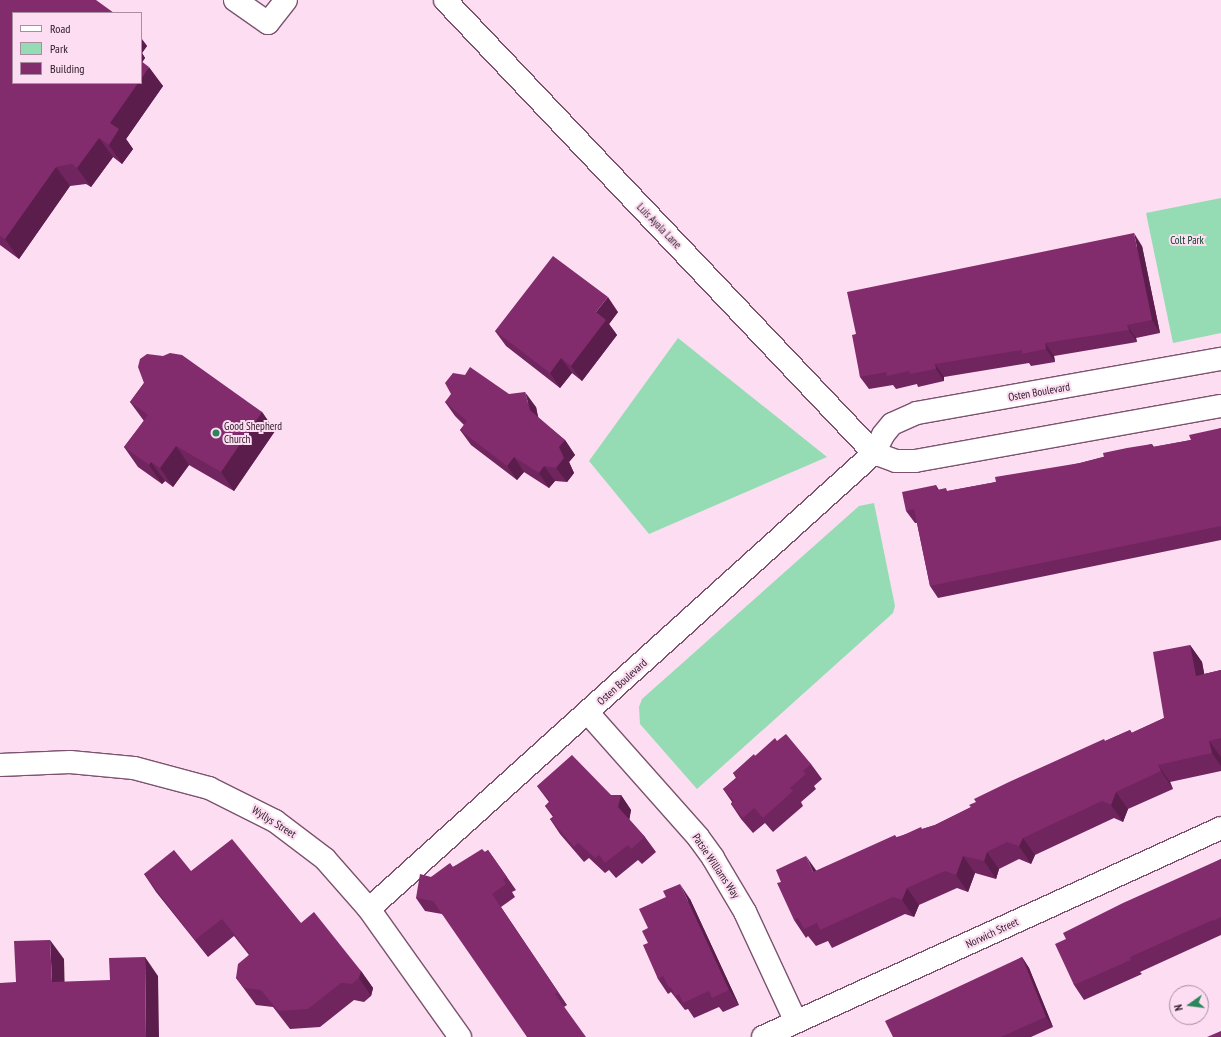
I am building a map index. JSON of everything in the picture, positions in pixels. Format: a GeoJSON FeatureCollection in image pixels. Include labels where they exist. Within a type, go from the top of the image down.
{"type":"FeatureCollection","features":[{"type":"Feature","properties":{"kind":"street"},"geometry":{"type":"LineString","coordinates":[[235,0],[268,23],[286,0]]}},
{"type":"Feature","properties":{"kind":"street","name":"Luis Ayala Lane"},"geometry":{"type":"LineString","coordinates":[[445,0],[874,452]]}},
{"type":"Feature","properties":{"kind":"street","name":"Osten Boulevard"},"geometry":{"type":"LineString","coordinates":[[369,909],[874,452],[883,435],[892,424],[917,413],[1221,359]]}},
{"type":"Feature","properties":{"kind":"street"},"geometry":{"type":"LineString","coordinates":[[874,452],[896,461],[915,461],[1221,406]]}},
{"type":"Feature","properties":{"kind":"street","name":"Patsie Williams Way"},"geometry":{"type":"LineString","coordinates":[[588,712],[698,836],[713,858],[745,912],[796,1022]]}},
{"type":"Feature","properties":{"kind":"street","name":"Wyllys Street"},"geometry":{"type":"LineString","coordinates":[[0,765],[70,762],[107,764],[134,768],[209,788],[244,804],[299,838],[324,859],[369,909],[460,1037]]}},
{"type":"Feature","properties":{"kind":"street","name":"Norwich Street"},"geometry":{"type":"LineString","coordinates":[[762,1037],[1221,828]]}},
{"type":"Feature","properties":{"kind":"green space","name":"Colt Park"},"geometry":{"type":"Polygon","coordinates":[[[1221,198],[1221,333],[1173,343],[1146,213],[1221,198]]]}},
{"type":"Feature","properties":{"kind":"green space"},"geometry":{"type":"Polygon","coordinates":[[[678,338],[827,457],[649,534],[589,461],[678,338]]]}},
{"type":"Feature","properties":{"kind":"green space"},"geometry":{"type":"Polygon","coordinates":[[[874,503],[895,606],[893,613],[697,789],[640,724],[639,707],[642,699],[859,506],[874,503]]]}},
{"type":"Feature","properties":{"kind":"building"},"geometry":{"type":"Polygon","coordinates":[[[0,0],[96,0],[113,12],[12,12],[12,84],[137,84],[110,123],[119,129],[109,145],[99,138],[77,168],[72,164],[56,167],[5,239],[0,236],[0,0]]]}},
{"type":"Feature","properties":{"kind":"building"},"geometry":{"type":"Polygon","coordinates":[[[142,62],[149,67],[142,78],[142,62]]]}},
{"type":"Feature","properties":{"kind":"building"},"geometry":{"type":"Polygon","coordinates":[[[1134,233],[1152,320],[1127,325],[1129,330],[1045,343],[1046,349],[1022,354],[1022,350],[935,364],[936,369],[910,374],[909,371],[887,376],[886,372],[860,377],[852,335],[856,334],[847,292],[1134,233]]]}},
{"type":"Feature","properties":{"kind":"building"},"geometry":{"type":"Polygon","coordinates":[[[553,256],[608,297],[596,312],[606,320],[571,366],[561,358],[550,373],[495,331],[553,256]]]}},
{"type":"Feature","properties":{"kind":"building","name":"Good Shepherd Church"},"geometry":{"type":"Polygon","coordinates":[[[170,353],[182,355],[262,412],[221,472],[176,446],[160,468],[151,462],[149,465],[124,447],[148,415],[130,402],[144,383],[138,367],[140,359],[147,354],[163,356],[170,353]]]}},
{"type":"Feature","properties":{"kind":"building"},"geometry":{"type":"Polygon","coordinates":[[[470,367],[509,394],[525,392],[530,410],[565,440],[559,447],[564,458],[556,468],[544,466],[539,473],[514,457],[507,466],[460,430],[467,421],[445,402],[451,394],[445,383],[453,373],[465,375],[470,367]]]}},
{"type":"Feature","properties":{"kind":"building"},"geometry":{"type":"Polygon","coordinates":[[[1221,428],[1221,526],[930,586],[914,509],[906,511],[902,492],[936,485],[937,490],[946,488],[947,491],[996,482],[995,477],[1080,463],[1104,457],[1103,453],[1127,448],[1152,444],[1152,447],[1191,440],[1189,435],[1221,428]]]}},
{"type":"Feature","properties":{"kind":"building"},"geometry":{"type":"Polygon","coordinates":[[[1190,645],[1196,676],[1221,670],[1221,738],[1209,741],[1212,753],[1158,765],[1161,771],[1116,792],[1111,805],[1102,801],[1023,838],[1019,846],[1007,842],[987,852],[984,861],[963,856],[956,875],[945,871],[907,888],[902,900],[893,897],[820,930],[817,923],[804,929],[798,918],[794,920],[777,883],[781,882],[776,870],[806,856],[813,872],[895,835],[897,838],[921,827],[922,829],[935,825],[971,807],[969,805],[976,802],[974,799],[1009,782],[1104,739],[1105,741],[1130,730],[1131,733],[1164,718],[1153,652],[1190,645]]]}},
{"type":"Feature","properties":{"kind":"building"},"geometry":{"type":"Polygon","coordinates":[[[786,734],[811,764],[803,771],[806,774],[790,788],[793,791],[763,818],[754,808],[743,818],[731,804],[734,801],[723,789],[737,777],[733,773],[754,754],[755,756],[775,738],[777,741],[786,734]]]}},
{"type":"Feature","properties":{"kind":"building"},"geometry":{"type":"Polygon","coordinates":[[[572,755],[611,795],[621,795],[618,807],[645,837],[631,849],[628,845],[605,863],[599,855],[595,858],[578,843],[574,847],[550,819],[554,816],[545,806],[550,801],[537,786],[572,755]]]}},
{"type":"Feature","properties":{"kind":"building"},"geometry":{"type":"Polygon","coordinates":[[[232,839],[301,923],[314,912],[361,971],[359,978],[352,984],[341,983],[308,1009],[278,1011],[261,990],[244,988],[236,978],[238,964],[250,954],[222,919],[195,940],[144,874],[174,850],[191,871],[232,839]]]}},
{"type":"Feature","properties":{"kind":"building"},"geometry":{"type":"Polygon","coordinates":[[[482,849],[485,852],[488,850],[507,877],[503,879],[506,884],[492,894],[558,992],[555,994],[586,1037],[527,1037],[433,901],[416,898],[420,874],[431,877],[450,863],[453,867],[482,849]]]}},
{"type":"Feature","properties":{"kind":"building"},"geometry":{"type":"Polygon","coordinates":[[[1221,859],[1221,917],[1130,957],[1131,960],[1074,985],[1055,944],[1066,939],[1063,933],[1123,903],[1221,859]]]}},
{"type":"Feature","properties":{"kind":"building"},"geometry":{"type":"Polygon","coordinates":[[[680,884],[729,990],[712,998],[709,991],[683,1003],[679,994],[675,996],[671,987],[669,988],[663,976],[658,979],[643,945],[648,943],[642,931],[648,928],[639,909],[666,897],[663,891],[680,884]]]}},
{"type":"Feature","properties":{"kind":"building"},"geometry":{"type":"Polygon","coordinates":[[[50,940],[52,982],[110,980],[109,958],[145,957],[146,1037],[0,1037],[0,983],[16,982],[14,941],[50,940]]]}},
{"type":"Feature","properties":{"kind":"building"},"geometry":{"type":"Polygon","coordinates":[[[1022,957],[1046,1017],[1001,1037],[893,1037],[885,1021],[1022,957]]]}},
{"type":"Feature","properties":{"kind":"building"},"geometry":{"type":"Polygon","coordinates":[[[1221,1031],[1221,1037],[1207,1037],[1221,1031]]]}},
{"type":"Feature","properties":{"kind":"place","name":"Good Shepherd Church"},"geometry":{"type":"Point","coordinates":[216,433]}}]}
